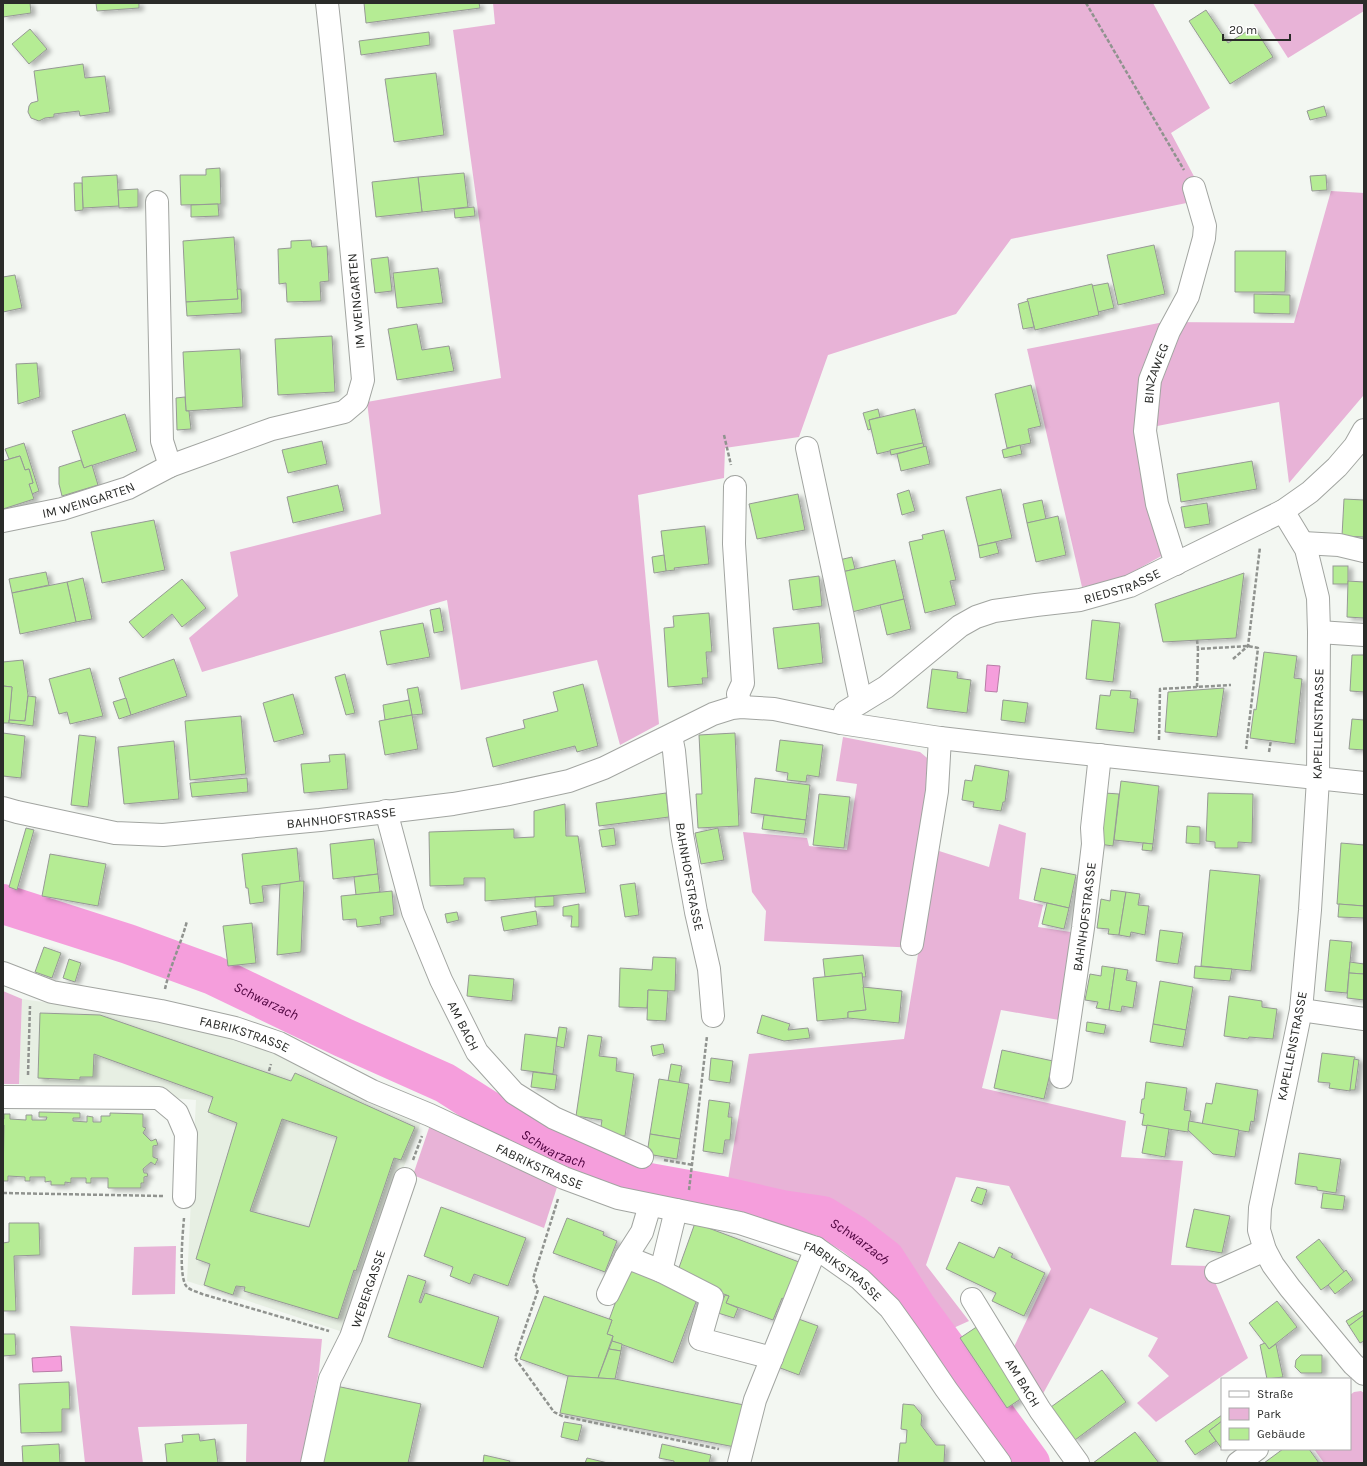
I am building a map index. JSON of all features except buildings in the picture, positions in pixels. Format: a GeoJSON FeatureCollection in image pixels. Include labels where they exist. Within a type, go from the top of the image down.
{"type":"FeatureCollection","features":[{"type":"Feature","properties":{"kind":"street","name":"IM WEINGARTEN"},"geometry":{"type":"LineString","coordinates":[[3,521],[62,509],[128,488],[170,466],[272,429],[344,412],[357,401],[363,380],[351,230],[327,3]]}},
{"type":"Feature","properties":{"kind":"street","name":"BINZAWEG"},"geometry":{"type":"LineString","coordinates":[[1176,564],[1157,504],[1145,431],[1150,380],[1169,331],[1188,296],[1204,238],[1205,226],[1194,188]]}},
{"type":"Feature","properties":{"kind":"street"},"geometry":{"type":"LineString","coordinates":[[156,202],[162,441],[170,466]]}},
{"type":"Feature","properties":{"kind":"street","name":"RIEDSTRASSE"},"geometry":{"type":"LineString","coordinates":[[841,723],[845,712],[886,687],[960,626],[976,617],[1001,610],[1080,600],[1130,586],[1283,511],[1310,492],[1337,467],[1355,446],[1364,430]]}},
{"type":"Feature","properties":{"kind":"street"},"geometry":{"type":"LineString","coordinates":[[808,448],[861,702]]}},
{"type":"Feature","properties":{"kind":"street"},"geometry":{"type":"LineString","coordinates":[[735,487],[734,544],[743,683],[738,694],[742,707]]}},
{"type":"Feature","properties":{"kind":"street","name":"KAPELLENSTRASSE"},"geometry":{"type":"LineString","coordinates":[[1283,511],[1306,549],[1318,598],[1318,779],[1310,910],[1301,1010],[1260,1208],[1259,1230],[1265,1250],[1273,1265],[1290,1288],[1353,1364],[1360,1376]]}},
{"type":"Feature","properties":{"kind":"street"},"geometry":{"type":"LineString","coordinates":[[1303,543],[1339,545],[1364,551]]}},
{"type":"Feature","properties":{"kind":"street"},"geometry":{"type":"LineString","coordinates":[[1319,632],[1364,634]]}},
{"type":"Feature","properties":{"kind":"street","name":"BAHNHOFSTRASSE"},"geometry":{"type":"LineString","coordinates":[[3,808],[114,833],[163,835],[320,820],[460,803],[569,781],[604,768],[713,714],[732,708],[742,707],[774,709],[841,723],[940,738],[1364,783]]}},
{"type":"Feature","properties":{"kind":"street","name":"BAHNHOFSTRASSE"},"geometry":{"type":"LineString","coordinates":[[671,736],[674,751],[682,834],[696,912],[709,969],[713,1016]]}},
{"type":"Feature","properties":{"kind":"street"},"geometry":{"type":"LineString","coordinates":[[912,944],[937,791],[940,738]]}},
{"type":"Feature","properties":{"kind":"street","name":"BAHNHOFSTRASSE"},"geometry":{"type":"LineString","coordinates":[[1061,1077],[1084,928],[1093,844],[1092,828],[1100,755]]}},
{"type":"Feature","properties":{"kind":"street","name":"AM BACH"},"geometry":{"type":"LineString","coordinates":[[386,811],[413,912],[441,980],[477,1052],[514,1094],[554,1118],[642,1157]]}},
{"type":"Feature","properties":{"kind":"street","name":"FABRIKSTRASSE"},"geometry":{"type":"LineString","coordinates":[[3,973],[52,992],[161,1011],[243,1030],[279,1043],[372,1090],[430,1115],[564,1178],[618,1198],[740,1223],[816,1248],[860,1278],[890,1308],[958,1407],[1000,1463]]}},
{"type":"Feature","properties":{"kind":"street"},"geometry":{"type":"LineString","coordinates":[[1301,1010],[1364,1018]]}},
{"type":"Feature","properties":{"kind":"street"},"geometry":{"type":"LineString","coordinates":[[3,1097],[159,1098],[177,1113],[186,1134],[184,1197]]}},
{"type":"Feature","properties":{"kind":"street","name":"WEBERGASSE"},"geometry":{"type":"LineString","coordinates":[[312,1463],[330,1379],[351,1337],[405,1179]]}},
{"type":"Feature","properties":{"kind":"street"},"geometry":{"type":"LineString","coordinates":[[608,1294],[626,1257],[642,1232],[650,1205]]}},
{"type":"Feature","properties":{"kind":"street"},"geometry":{"type":"LineString","coordinates":[[661,1271],[676,1210]]}},
{"type":"Feature","properties":{"kind":"street"},"geometry":{"type":"LineString","coordinates":[[740,1458],[755,1400],[816,1248]]}},
{"type":"Feature","properties":{"kind":"street"},"geometry":{"type":"LineString","coordinates":[[1216,1272],[1265,1250]]}},
{"type":"Feature","properties":{"kind":"street"},"geometry":{"type":"LineString","coordinates":[[626,1257],[661,1271],[712,1297],[700,1339],[772,1358]]}},
{"type":"Feature","properties":{"kind":"street","name":"AM BACH"},"geometry":{"type":"LineString","coordinates":[[972,1299],[1040,1410],[1078,1463]]}},
{"type":"Feature","properties":{"kind":"street"},"geometry":{"type":"LineString","coordinates":[[1238,1463],[1256,1450]]}},
{"type":"Feature","properties":{"kind":"path"},"geometry":{"type":"LineString","coordinates":[[1086,3],[1194,188]]}},
{"type":"Feature","properties":{"kind":"path"},"geometry":{"type":"LineString","coordinates":[[724,435],[735,487]]}},
{"type":"Feature","properties":{"kind":"path"},"geometry":{"type":"LineString","coordinates":[[1233,659],[1248,646],[1260,546]]}},
{"type":"Feature","properties":{"kind":"path"},"geometry":{"type":"LineString","coordinates":[[1198,640],[1198,687]]}},
{"type":"Feature","properties":{"kind":"path"},"geometry":{"type":"LineString","coordinates":[[1198,649],[1248,646],[1258,648],[1246,749]]}},
{"type":"Feature","properties":{"kind":"path"},"geometry":{"type":"LineString","coordinates":[[1159,747],[1160,689],[1231,685]]}},
{"type":"Feature","properties":{"kind":"path"},"geometry":{"type":"LineString","coordinates":[[167,980],[187,921]]}},
{"type":"Feature","properties":{"kind":"path"},"geometry":{"type":"LineString","coordinates":[[27,1097],[30,1001]]}},
{"type":"Feature","properties":{"kind":"path"},"geometry":{"type":"LineString","coordinates":[[692,1173],[708,1024],[713,1016]]}},
{"type":"Feature","properties":{"kind":"path"},"geometry":{"type":"LineString","coordinates":[[405,1179],[430,1115]]}},
{"type":"Feature","properties":{"kind":"path"},"geometry":{"type":"LineString","coordinates":[[642,1157],[693,1165]]}},
{"type":"Feature","properties":{"kind":"path"},"geometry":{"type":"LineString","coordinates":[[564,1178],[533,1279],[538,1290],[515,1358],[554,1412],[562,1416],[740,1458]]}},
{"type":"Feature","properties":{"kind":"path"},"geometry":{"type":"LineString","coordinates":[[3,1193],[184,1197],[182,1268],[183,1278],[187,1287],[202,1294],[351,1337]]}},
{"type":"Feature","properties":{"kind":"shaded area"},"geometry":{"type":"Polygon","coordinates":[[[987,665],[1000,666],[997,692],[985,691],[987,665]]]}},
{"type":"Feature","properties":{"kind":"shaded area"},"geometry":{"type":"Polygon","coordinates":[[[22,999],[215,1030],[282,1054],[422,1120],[340,1331],[187,1281],[196,1100],[19,1084],[22,999]]]}},
{"type":"Feature","properties":{"kind":"shaded area"},"geometry":{"type":"Polygon","coordinates":[[[61,1356],[62,1371],[33,1372],[32,1358],[61,1356]]]}},
{"type":"Feature","properties":{"kind":"green space"},"geometry":{"type":"Polygon","coordinates":[[[493,3],[1153,3],[1210,108],[1171,133],[1206,199],[1011,239],[956,314],[828,355],[799,437],[725,448],[724,478],[638,495],[659,724],[620,745],[597,660],[461,690],[447,600],[202,672],[189,638],[238,596],[230,552],[381,514],[367,402],[501,378],[453,30],[495,24],[493,3]]]}},
{"type":"Feature","properties":{"kind":"green space"},"geometry":{"type":"Polygon","coordinates":[[[1253,3],[1364,3],[1364,11],[1288,58],[1253,3]]]}},
{"type":"Feature","properties":{"kind":"green space"},"geometry":{"type":"Polygon","coordinates":[[[1331,191],[1364,193],[1363,396],[1289,483],[1279,402],[1142,429],[1165,554],[1120,579],[1082,587],[1027,349],[1164,322],[1294,323],[1331,191]]]}},
{"type":"Feature","properties":{"kind":"green space"},"geometry":{"type":"Polygon","coordinates":[[[843,737],[920,752],[932,762],[936,850],[989,867],[999,824],[1026,833],[1019,899],[1043,905],[1038,927],[1077,933],[1065,1021],[1001,1010],[982,1088],[1126,1121],[1121,1157],[1183,1161],[1171,1265],[1208,1266],[1248,1358],[1156,1422],[1137,1403],[1169,1376],[1148,1356],[1158,1338],[1090,1308],[1039,1401],[1012,1351],[1051,1269],[1009,1186],[956,1177],[926,1265],[969,1321],[949,1330],[907,1260],[895,1247],[832,1204],[728,1180],[749,1054],[904,1039],[919,948],[764,941],[766,911],[752,892],[743,832],[807,838],[809,846],[847,850],[857,784],[836,781],[843,737]]]}},
{"type":"Feature","properties":{"kind":"green space"},"geometry":{"type":"Polygon","coordinates":[[[3,991],[22,999],[19,1084],[3,1084],[3,991]]]}},
{"type":"Feature","properties":{"kind":"green space"},"geometry":{"type":"Polygon","coordinates":[[[430,1125],[559,1181],[544,1228],[413,1175],[430,1125]]]}},
{"type":"Feature","properties":{"kind":"green space"},"geometry":{"type":"Polygon","coordinates":[[[176,1246],[175,1294],[132,1295],[134,1247],[176,1246]]]}},
{"type":"Feature","properties":{"kind":"green space"},"geometry":{"type":"Polygon","coordinates":[[[70,1326],[322,1339],[319,1371],[301,1463],[246,1463],[247,1424],[138,1427],[143,1463],[85,1463],[70,1326]]]}},
{"type":"Feature","properties":{"kind":"green space"},"geometry":{"type":"Polygon","coordinates":[[[1361,1391],[1364,1393],[1364,1463],[1324,1463],[1315,1450],[1351,1450],[1351,1394],[1354,1392],[1361,1391]]]}},
{"type":"Feature","properties":{"kind":"waterway","name":"Schwarzach"},"geometry":{"type":"LineString","coordinates":[[3,904],[128,944],[213,975],[342,1037],[445,1083],[555,1153],[638,1181],[721,1196],[782,1210],[823,1216],[854,1235],[885,1259],[916,1307],[1030,1463]]}}]}
